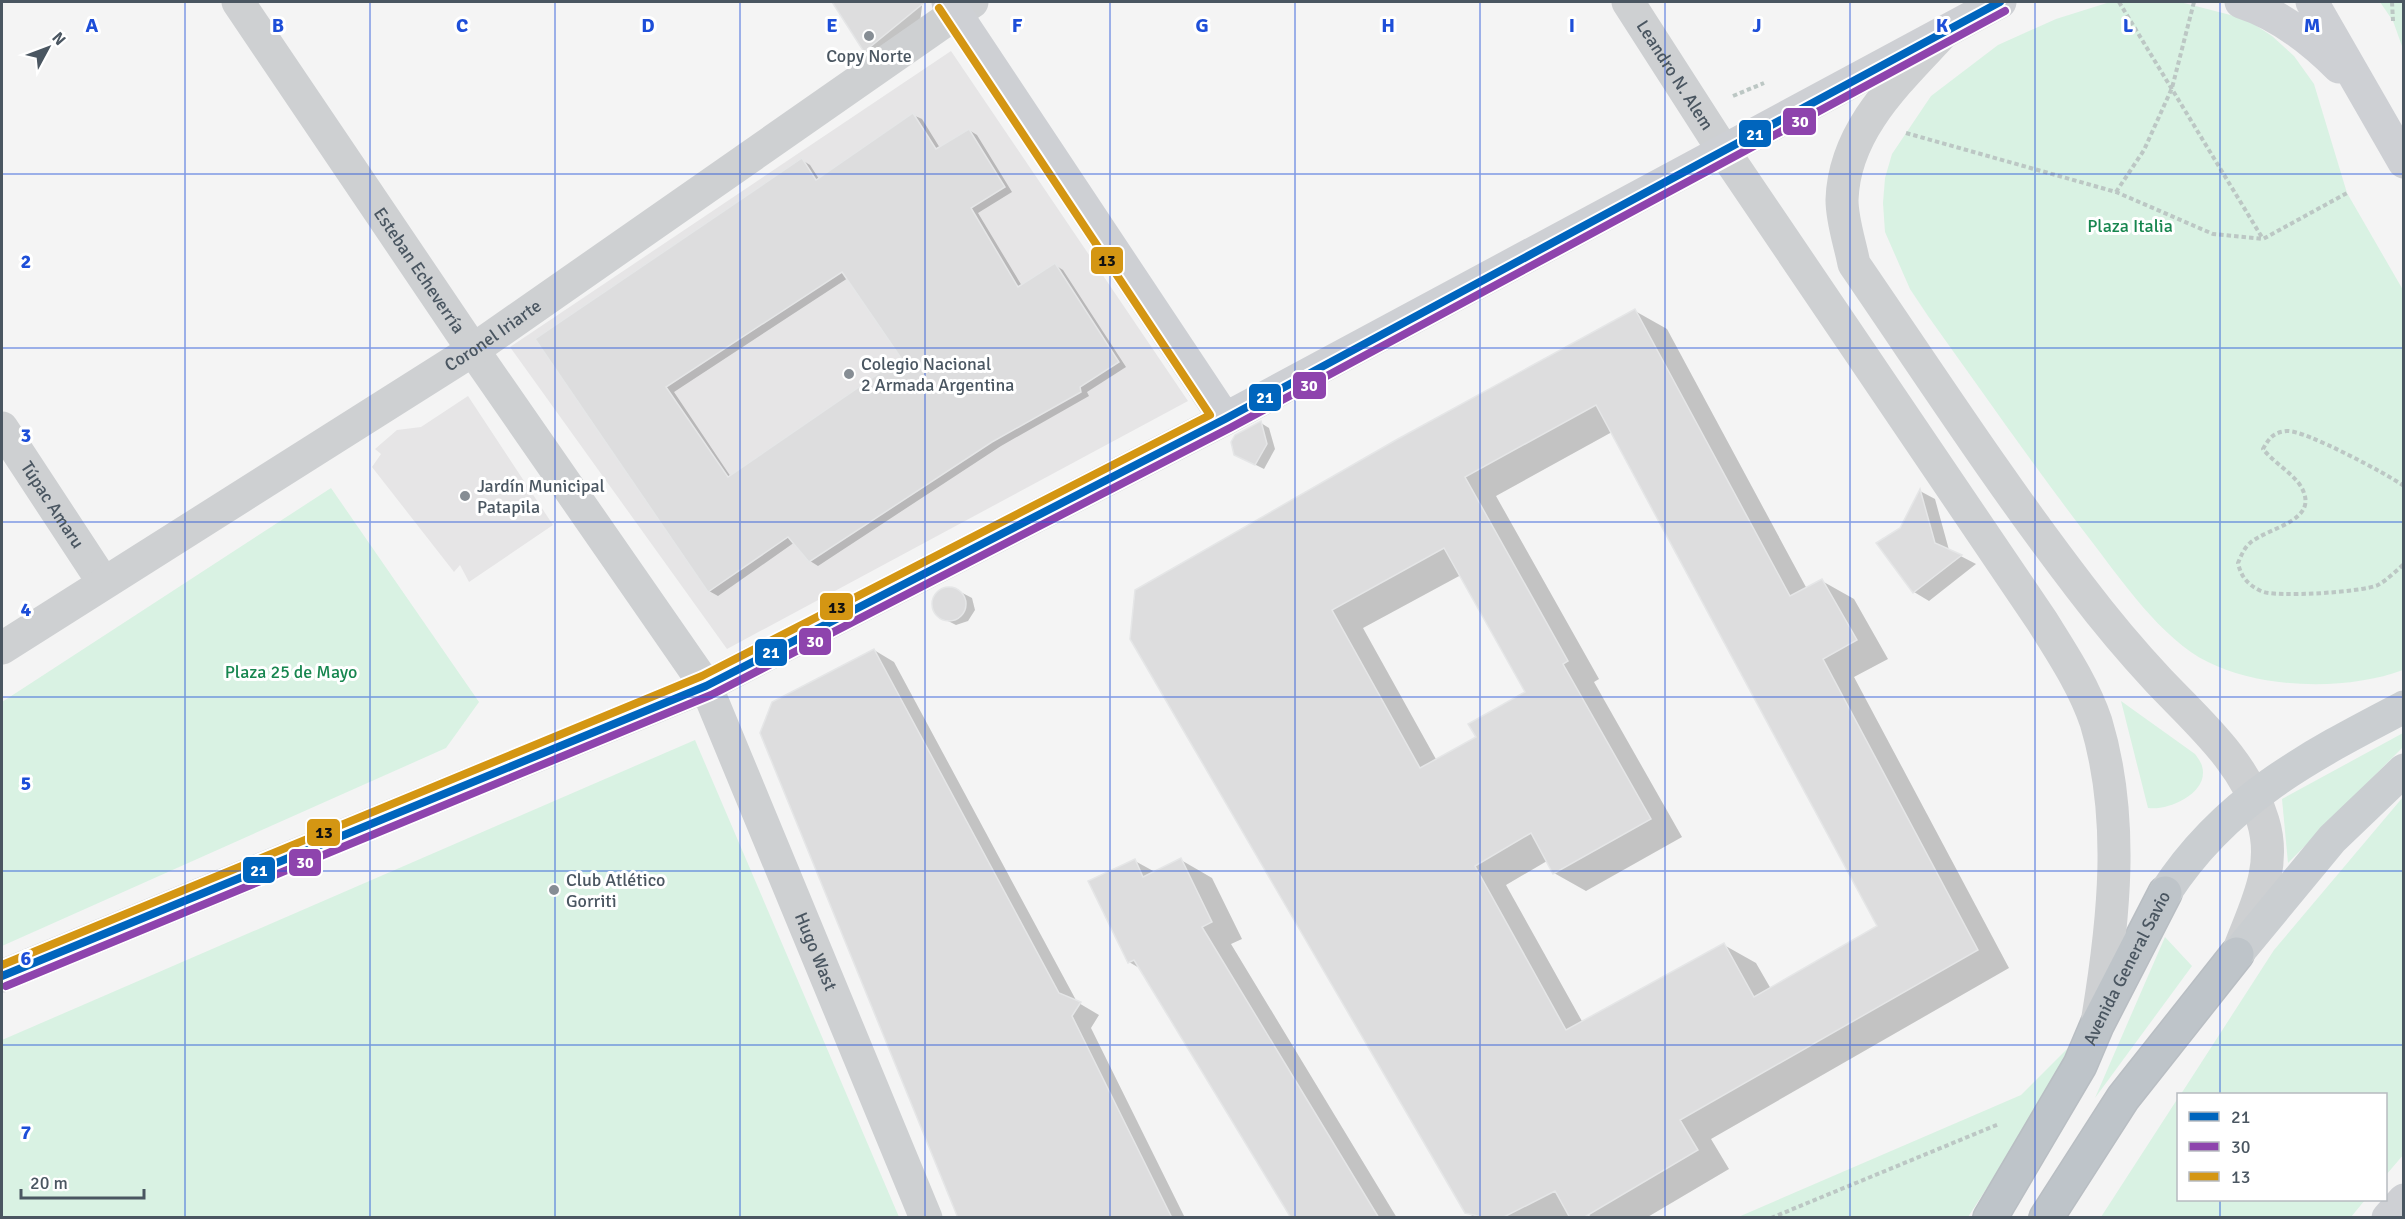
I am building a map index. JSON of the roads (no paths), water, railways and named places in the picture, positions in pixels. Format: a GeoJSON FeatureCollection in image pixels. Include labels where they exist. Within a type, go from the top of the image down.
{"type":"FeatureCollection","features":[{"type":"Feature","properties":{"kind":"highway","name":"Avenida General Savio"},"geometry":{"type":"LineString","coordinates":[[1990,1218],[2080,1065],[2097,1025],[2165,893]]}},
{"type":"Feature","properties":{"kind":"highway"},"geometry":{"type":"LineString","coordinates":[[2046,1218],[2123,1098],[2237,954]]}},
{"type":"Feature","properties":{"kind":"main road"},"geometry":{"type":"LineString","coordinates":[[2,976],[706,686],[1225,419],[2000,2]]}},
{"type":"Feature","properties":{"kind":"main road"},"geometry":{"type":"LineString","coordinates":[[2241,2],[2280,21],[2308,39],[2364,93]]}},
{"type":"Feature","properties":{"kind":"main road"},"geometry":{"type":"LineString","coordinates":[[2312,2],[2403,162]]}},
{"type":"Feature","properties":{"kind":"main road"},"geometry":{"type":"LineString","coordinates":[[958,5],[1225,419]]}},
{"type":"Feature","properties":{"kind":"main road","name":"Avenida General Savio"},"geometry":{"type":"LineString","coordinates":[[2165,893],[2193,852],[2255,796],[2304,760],[2349,733],[2403,707]]}},
{"type":"Feature","properties":{"kind":"main road"},"geometry":{"type":"LineString","coordinates":[[2237,954],[2331,839],[2403,770]]}},
{"type":"Feature","properties":{"kind":"main road"},"geometry":{"type":"LineString","coordinates":[[2388,1218],[2403,1200]]}},
{"type":"Feature","properties":{"kind":"street","name":"Esteban Echeverría"},"geometry":{"type":"LineString","coordinates":[[238,2],[473,350],[706,686]]}},
{"type":"Feature","properties":{"kind":"street","name":"Leandro N. Alem"},"geometry":{"type":"LineString","coordinates":[[1628,2],[1723,150],[2042,621],[2084,692],[2096,722],[2101,744],[2115,848],[2112,936],[2097,1025]]}},
{"type":"Feature","properties":{"kind":"street","name":"Coronel Iriarte"},"geometry":{"type":"LineString","coordinates":[[2,648],[473,350],[958,5]]}},
{"type":"Feature","properties":{"kind":"street"},"geometry":{"type":"LineString","coordinates":[[1943,32],[1878,105],[1847,160],[1842,202],[1854,264],[2080,587],[2141,662],[2216,738],[2237,765],[2255,796],[2267,835],[2269,864],[2263,890],[2237,954]]}},
{"type":"Feature","properties":{"kind":"street","name":"Túpac Amaru"},"geometry":{"type":"LineString","coordinates":[[2,428],[103,582]]}},
{"type":"Feature","properties":{"kind":"street","name":"Hugo Wast"},"geometry":{"type":"LineString","coordinates":[[706,686],[926,1218]]}},
{"type":"Feature","properties":{"kind":"place","name":"Copy Norte"},"geometry":{"type":"Point","coordinates":[869,36]}},
{"type":"Feature","properties":{"kind":"place","name":"Colegio Nacional 2 Armada Argentina"},"geometry":{"type":"Point","coordinates":[849,374]}},
{"type":"Feature","properties":{"kind":"place","name":"Jardín Municipal Patapila"},"geometry":{"type":"Point","coordinates":[465,496]}},
{"type":"Feature","properties":{"kind":"place","name":"Club Atlético Gorriti"},"geometry":{"type":"Point","coordinates":[554,890]}},
{"type":"Feature","properties":{"kind":"park label","name":"Plaza Italia"},"geometry":{"type":"Point","coordinates":[2130,226]}},
{"type":"Feature","properties":{"kind":"park label","name":"Plaza 25 de Mayo"},"geometry":{"type":"Point","coordinates":[291,672]}}]}
